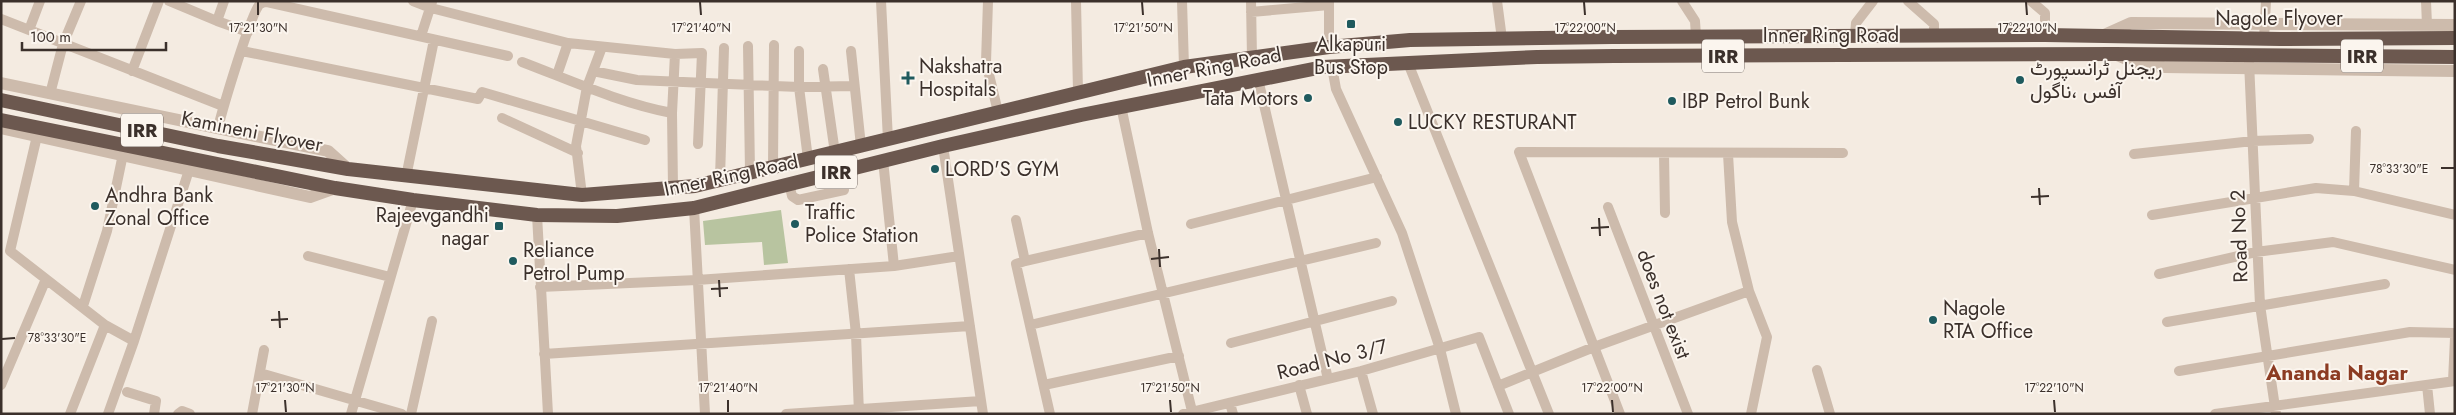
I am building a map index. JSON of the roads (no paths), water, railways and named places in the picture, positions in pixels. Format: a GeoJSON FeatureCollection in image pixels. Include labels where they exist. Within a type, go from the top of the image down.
{"type":"FeatureCollection","features":[{"type":"Feature","properties":{"kind":"highway","name":"Nagole Flyover"},"geometry":{"type":"LineString","coordinates":[[2102,36],[2264,32],[2455,38]]}},
{"type":"Feature","properties":{"kind":"highway","name":"Inner Ring Road"},"geometry":{"type":"LineString","coordinates":[[348,170],[582,195],[695,186],[720,178],[835,153],[1078,92],[1184,68],[1329,47],[1410,40],[1696,36],[2102,36]]}},
{"type":"Feature","properties":{"kind":"highway","name":"Inner Ring Road"},"geometry":{"type":"LineString","coordinates":[[335,188],[413,200],[537,215],[617,216],[694,208],[883,160],[1122,106],[1258,79],[1332,67],[1614,56],[2114,54]]}},
{"type":"Feature","properties":{"kind":"highway","name":"Nagole Flyover"},"geometry":{"type":"LineString","coordinates":[[2114,54],[2249,62],[2455,57]]}},
{"type":"Feature","properties":{"kind":"highway","name":"Kamineni Flyover"},"geometry":{"type":"LineString","coordinates":[[1,100],[227,148],[348,170]]}},
{"type":"Feature","properties":{"kind":"highway"},"geometry":{"type":"LineString","coordinates":[[1023,128],[1026,114],[1032,109],[1034,103]]}},
{"type":"Feature","properties":{"kind":"highway","name":"Kamineni Flyover"},"geometry":{"type":"LineString","coordinates":[[1,120],[335,188]]}},
{"type":"Feature","properties":{"kind":"street"},"geometry":{"type":"LineString","coordinates":[[29,30],[40,1]]}},
{"type":"Feature","properties":{"kind":"street"},"geometry":{"type":"LineString","coordinates":[[50,94],[63,44],[81,1]]}},
{"type":"Feature","properties":{"kind":"street"},"geometry":{"type":"LineString","coordinates":[[132,71],[159,1]]}},
{"type":"Feature","properties":{"kind":"street"},"geometry":{"type":"LineString","coordinates":[[169,1],[217,22],[248,32]]}},
{"type":"Feature","properties":{"kind":"street"},"geometry":{"type":"LineString","coordinates":[[217,22],[224,1]]}},
{"type":"Feature","properties":{"kind":"street"},"geometry":{"type":"LineString","coordinates":[[413,1],[568,43],[676,54],[702,54],[698,144]]}},
{"type":"Feature","properties":{"kind":"street"},"geometry":{"type":"LineString","coordinates":[[881,1],[888,140]]}},
{"type":"Feature","properties":{"kind":"street"},"geometry":{"type":"LineString","coordinates":[[988,1],[986,62],[998,112]]}},
{"type":"Feature","properties":{"kind":"street"},"geometry":{"type":"LineString","coordinates":[[1076,1],[1078,92]]}},
{"type":"Feature","properties":{"kind":"street"},"geometry":{"type":"LineString","coordinates":[[1182,1],[1184,68]]}},
{"type":"Feature","properties":{"kind":"street"},"geometry":{"type":"LineString","coordinates":[[1498,1],[1502,39]]}},
{"type":"Feature","properties":{"kind":"street"},"geometry":{"type":"LineString","coordinates":[[1682,1],[1696,21],[1696,36]]}},
{"type":"Feature","properties":{"kind":"street"},"geometry":{"type":"LineString","coordinates":[[1855,36],[1856,23],[1873,1]]}},
{"type":"Feature","properties":{"kind":"street"},"geometry":{"type":"LineString","coordinates":[[1908,1],[1934,24],[1934,36]]}},
{"type":"Feature","properties":{"kind":"street"},"geometry":{"type":"LineString","coordinates":[[2031,1],[2045,13],[2045,35]]}},
{"type":"Feature","properties":{"kind":"street"},"geometry":{"type":"LineString","coordinates":[[2266,1],[2264,32],[2455,25]]}},
{"type":"Feature","properties":{"kind":"street"},"geometry":{"type":"LineString","coordinates":[[2426,1],[2427,25]]}},
{"type":"Feature","properties":{"kind":"street"},"geometry":{"type":"LineString","coordinates":[[218,128],[223,106],[248,32],[260,5],[267,2],[508,56]]}},
{"type":"Feature","properties":{"kind":"street"},"geometry":{"type":"LineString","coordinates":[[1252,58],[1251,7],[1330,3],[1329,47]]}},
{"type":"Feature","properties":{"kind":"street"},"geometry":{"type":"LineString","coordinates":[[421,36],[431,5]]}},
{"type":"Feature","properties":{"kind":"street"},"geometry":{"type":"LineString","coordinates":[[1,19],[223,106]]}},
{"type":"Feature","properties":{"kind":"street"},"geometry":{"type":"LineString","coordinates":[[406,177],[434,40]]}},
{"type":"Feature","properties":{"kind":"street"},"geometry":{"type":"LineString","coordinates":[[557,76],[568,43]]}},
{"type":"Feature","properties":{"kind":"street"},"geometry":{"type":"LineString","coordinates":[[773,166],[774,45]]}},
{"type":"Feature","properties":{"kind":"street"},"geometry":{"type":"LineString","coordinates":[[582,195],[576,146],[587,87],[602,46]]}},
{"type":"Feature","properties":{"kind":"street"},"geometry":{"type":"LineString","coordinates":[[748,46],[750,172]]}},
{"type":"Feature","properties":{"kind":"street"},"geometry":{"type":"LineString","coordinates":[[720,178],[724,48]]}},
{"type":"Feature","properties":{"kind":"street"},"geometry":{"type":"LineString","coordinates":[[242,51],[478,99],[482,92],[645,140]]}},
{"type":"Feature","properties":{"kind":"street"},"geometry":{"type":"LineString","coordinates":[[799,51],[799,88],[808,159]]}},
{"type":"Feature","properties":{"kind":"street"},"geometry":{"type":"LineString","coordinates":[[850,51],[861,146]]}},
{"type":"Feature","properties":{"kind":"street"},"geometry":{"type":"LineString","coordinates":[[673,188],[672,113],[676,54]]}},
{"type":"Feature","properties":{"kind":"street"},"geometry":{"type":"LineString","coordinates":[[522,62],[617,100],[672,113]]}},
{"type":"Feature","properties":{"kind":"street"},"geometry":{"type":"LineString","coordinates":[[2249,62],[2455,71]]}},
{"type":"Feature","properties":{"kind":"street","name":"Road No 2"},"geometry":{"type":"LineString","coordinates":[[2249,62],[2256,197],[2256,252],[2260,305],[2276,409]]}},
{"type":"Feature","properties":{"kind":"street"},"geometry":{"type":"LineString","coordinates":[[1408,63],[1549,414]]}},
{"type":"Feature","properties":{"kind":"street"},"geometry":{"type":"LineString","coordinates":[[1332,67],[1336,89],[1402,233],[1440,348],[1456,414]]}},
{"type":"Feature","properties":{"kind":"street"},"geometry":{"type":"LineString","coordinates":[[823,69],[835,153]]}},
{"type":"Feature","properties":{"kind":"street"},"geometry":{"type":"LineString","coordinates":[[593,71],[637,80],[701,84],[724,83],[799,88],[854,86]]}},
{"type":"Feature","properties":{"kind":"street"},"geometry":{"type":"LineString","coordinates":[[1258,79],[1328,379]]}},
{"type":"Feature","properties":{"kind":"street"},"geometry":{"type":"LineString","coordinates":[[1,83],[328,151],[348,170]]}},
{"type":"Feature","properties":{"kind":"street"},"geometry":{"type":"LineString","coordinates":[[1122,106],[1148,233],[1179,356],[1187,412]]}},
{"type":"Feature","properties":{"kind":"street"},"geometry":{"type":"LineString","coordinates":[[502,118],[578,153]]}},
{"type":"Feature","properties":{"kind":"street"},"geometry":{"type":"LineString","coordinates":[[1,128],[310,197],[335,188]]}},
{"type":"Feature","properties":{"kind":"street"},"geometry":{"type":"LineString","coordinates":[[2354,191],[2356,131]]}},
{"type":"Feature","properties":{"kind":"street"},"geometry":{"type":"LineString","coordinates":[[37,136],[10,251],[105,325],[134,341]]}},
{"type":"Feature","properties":{"kind":"street"},"geometry":{"type":"LineString","coordinates":[[2134,154],[2253,141],[2309,139]]}},
{"type":"Feature","properties":{"kind":"street"},"geometry":{"type":"LineString","coordinates":[[943,146],[983,414]]}},
{"type":"Feature","properties":{"kind":"street"},"geometry":{"type":"LineString","coordinates":[[1620,414],[1519,152],[1843,153]]}},
{"type":"Feature","properties":{"kind":"street"},"geometry":{"type":"LineString","coordinates":[[1664,153],[1665,213]]}},
{"type":"Feature","properties":{"kind":"street"},"geometry":{"type":"LineString","coordinates":[[83,306],[107,231],[123,154]]}},
{"type":"Feature","properties":{"kind":"street"},"geometry":{"type":"LineString","coordinates":[[1728,154],[1732,222],[1749,290],[1767,337],[1751,414]]}},
{"type":"Feature","properties":{"kind":"street"},"geometry":{"type":"LineString","coordinates":[[883,160],[894,266]]}},
{"type":"Feature","properties":{"kind":"street"},"geometry":{"type":"LineString","coordinates":[[108,414],[190,170]]}},
{"type":"Feature","properties":{"kind":"street"},"geometry":{"type":"LineString","coordinates":[[1190,224],[1377,178]]}},
{"type":"Feature","properties":{"kind":"street"},"geometry":{"type":"LineString","coordinates":[[789,183],[792,196],[798,200],[844,190]]}},
{"type":"Feature","properties":{"kind":"street"},"geometry":{"type":"LineString","coordinates":[[2152,215],[2316,188],[2354,191],[2455,215]]}},
{"type":"Feature","properties":{"kind":"street"},"geometry":{"type":"LineString","coordinates":[[351,414],[413,200]]}},
{"type":"Feature","properties":{"kind":"street","name":"does not exist"},"geometry":{"type":"LineString","coordinates":[[1608,206],[1688,414]]}},
{"type":"Feature","properties":{"kind":"street"},"geometry":{"type":"LineString","coordinates":[[694,208],[705,414]]}},
{"type":"Feature","properties":{"kind":"street"},"geometry":{"type":"LineString","coordinates":[[537,215],[548,414]]}},
{"type":"Feature","properties":{"kind":"street"},"geometry":{"type":"LineString","coordinates":[[1016,220],[1025,261]]}},
{"type":"Feature","properties":{"kind":"street"},"geometry":{"type":"LineString","coordinates":[[1050,414],[1016,264],[1148,233]]}},
{"type":"Feature","properties":{"kind":"street"},"geometry":{"type":"LineString","coordinates":[[2159,274],[2256,252],[2333,242],[2455,270]]}},
{"type":"Feature","properties":{"kind":"street"},"geometry":{"type":"LineString","coordinates":[[1030,325],[1376,243]]}},
{"type":"Feature","properties":{"kind":"street"},"geometry":{"type":"LineString","coordinates":[[308,256],[390,277]]}},
{"type":"Feature","properties":{"kind":"street"},"geometry":{"type":"LineString","coordinates":[[540,287],[697,280],[894,266],[959,256]]}},
{"type":"Feature","properties":{"kind":"street"},"geometry":{"type":"LineString","coordinates":[[849,269],[856,334],[859,411]]}},
{"type":"Feature","properties":{"kind":"street"},"geometry":{"type":"LineString","coordinates":[[1,385],[46,279]]}},
{"type":"Feature","properties":{"kind":"street"},"geometry":{"type":"LineString","coordinates":[[2168,322],[2385,284]]}},
{"type":"Feature","properties":{"kind":"street"},"geometry":{"type":"LineString","coordinates":[[1509,414],[1498,386],[1594,347],[1654,327],[1749,290]]}},
{"type":"Feature","properties":{"kind":"street"},"geometry":{"type":"LineString","coordinates":[[1230,343],[1392,301]]}},
{"type":"Feature","properties":{"kind":"street"},"geometry":{"type":"LineString","coordinates":[[411,414],[432,320]]}},
{"type":"Feature","properties":{"kind":"street"},"geometry":{"type":"LineString","coordinates":[[70,414],[105,325]]}},
{"type":"Feature","properties":{"kind":"street"},"geometry":{"type":"LineString","coordinates":[[544,354],[970,326]]}},
{"type":"Feature","properties":{"kind":"street"},"geometry":{"type":"LineString","coordinates":[[2179,371],[2410,332],[2455,333]]}},
{"type":"Feature","properties":{"kind":"street","name":"Road No 3/7"},"geometry":{"type":"LineString","coordinates":[[1187,412],[1361,371],[1479,336],[1498,386]]}},
{"type":"Feature","properties":{"kind":"street"},"geometry":{"type":"LineString","coordinates":[[2215,414],[2276,409],[2454,381],[2455,338]]}},
{"type":"Feature","properties":{"kind":"street"},"geometry":{"type":"LineString","coordinates":[[252,414],[264,350]]}},
{"type":"Feature","properties":{"kind":"street"},"geometry":{"type":"LineString","coordinates":[[1044,385],[1179,356]]}},
{"type":"Feature","properties":{"kind":"street"},"geometry":{"type":"LineString","coordinates":[[1817,370],[1830,414]]}},
{"type":"Feature","properties":{"kind":"street"},"geometry":{"type":"LineString","coordinates":[[1361,371],[1373,414]]}},
{"type":"Feature","properties":{"kind":"street"},"geometry":{"type":"LineString","coordinates":[[260,373],[402,414]]}},
{"type":"Feature","properties":{"kind":"street"},"geometry":{"type":"LineString","coordinates":[[1299,385],[1307,414]]}},
{"type":"Feature","properties":{"kind":"street"},"geometry":{"type":"LineString","coordinates":[[2427,385],[2430,414]]}},
{"type":"Feature","properties":{"kind":"street"},"geometry":{"type":"LineString","coordinates":[[128,392],[156,401],[154,414]]}},
{"type":"Feature","properties":{"kind":"street"},"geometry":{"type":"LineString","coordinates":[[786,414],[859,411],[981,401]]}},
{"type":"Feature","properties":{"kind":"street"},"geometry":{"type":"LineString","coordinates":[[1230,403],[1233,414]]}},
{"type":"Feature","properties":{"kind":"street"},"geometry":{"type":"LineString","coordinates":[[178,414],[182,411],[190,414]]}},
{"type":"Feature","properties":{"kind":"place","name":"Alkapuri Bus Stop"},"geometry":{"type":"Point","coordinates":[1351,24]}},
{"type":"Feature","properties":{"kind":"place","name":"Nakshatra Hospitals"},"geometry":{"type":"Point","coordinates":[908,78]}},
{"type":"Feature","properties":{"kind":"place","name":"ریجنل ٹرانسپورٹ آفس ،ناگول"},"geometry":{"type":"Point","coordinates":[2020,80]}},
{"type":"Feature","properties":{"kind":"place","name":"Tata Motors"},"geometry":{"type":"Point","coordinates":[1308,98]}},
{"type":"Feature","properties":{"kind":"place","name":"IBP Petrol Bunk"},"geometry":{"type":"Point","coordinates":[1672,101]}},
{"type":"Feature","properties":{"kind":"place","name":"LUCKY RESTURANT"},"geometry":{"type":"Point","coordinates":[1398,122]}},
{"type":"Feature","properties":{"kind":"place","name":"LORD'S GYM"},"geometry":{"type":"Point","coordinates":[935,169]}},
{"type":"Feature","properties":{"kind":"place","name":"Andhra Bank Zonal Office"},"geometry":{"type":"Point","coordinates":[95,206]}},
{"type":"Feature","properties":{"kind":"place","name":"Traffic Police Station"},"geometry":{"type":"Point","coordinates":[795,224]}},
{"type":"Feature","properties":{"kind":"place","name":"Rajeevgandhi nagar"},"geometry":{"type":"Point","coordinates":[499,226]}},
{"type":"Feature","properties":{"kind":"place","name":"Reliance Petrol Pump"},"geometry":{"type":"Point","coordinates":[513,261]}},
{"type":"Feature","properties":{"kind":"place","name":"Nagole RTA Office"},"geometry":{"type":"Point","coordinates":[1933,320]}},
{"type":"Feature","properties":{"kind":"district","name":"Ananda Nagar"},"geometry":{"type":"Point","coordinates":[2337,373]}}]}
